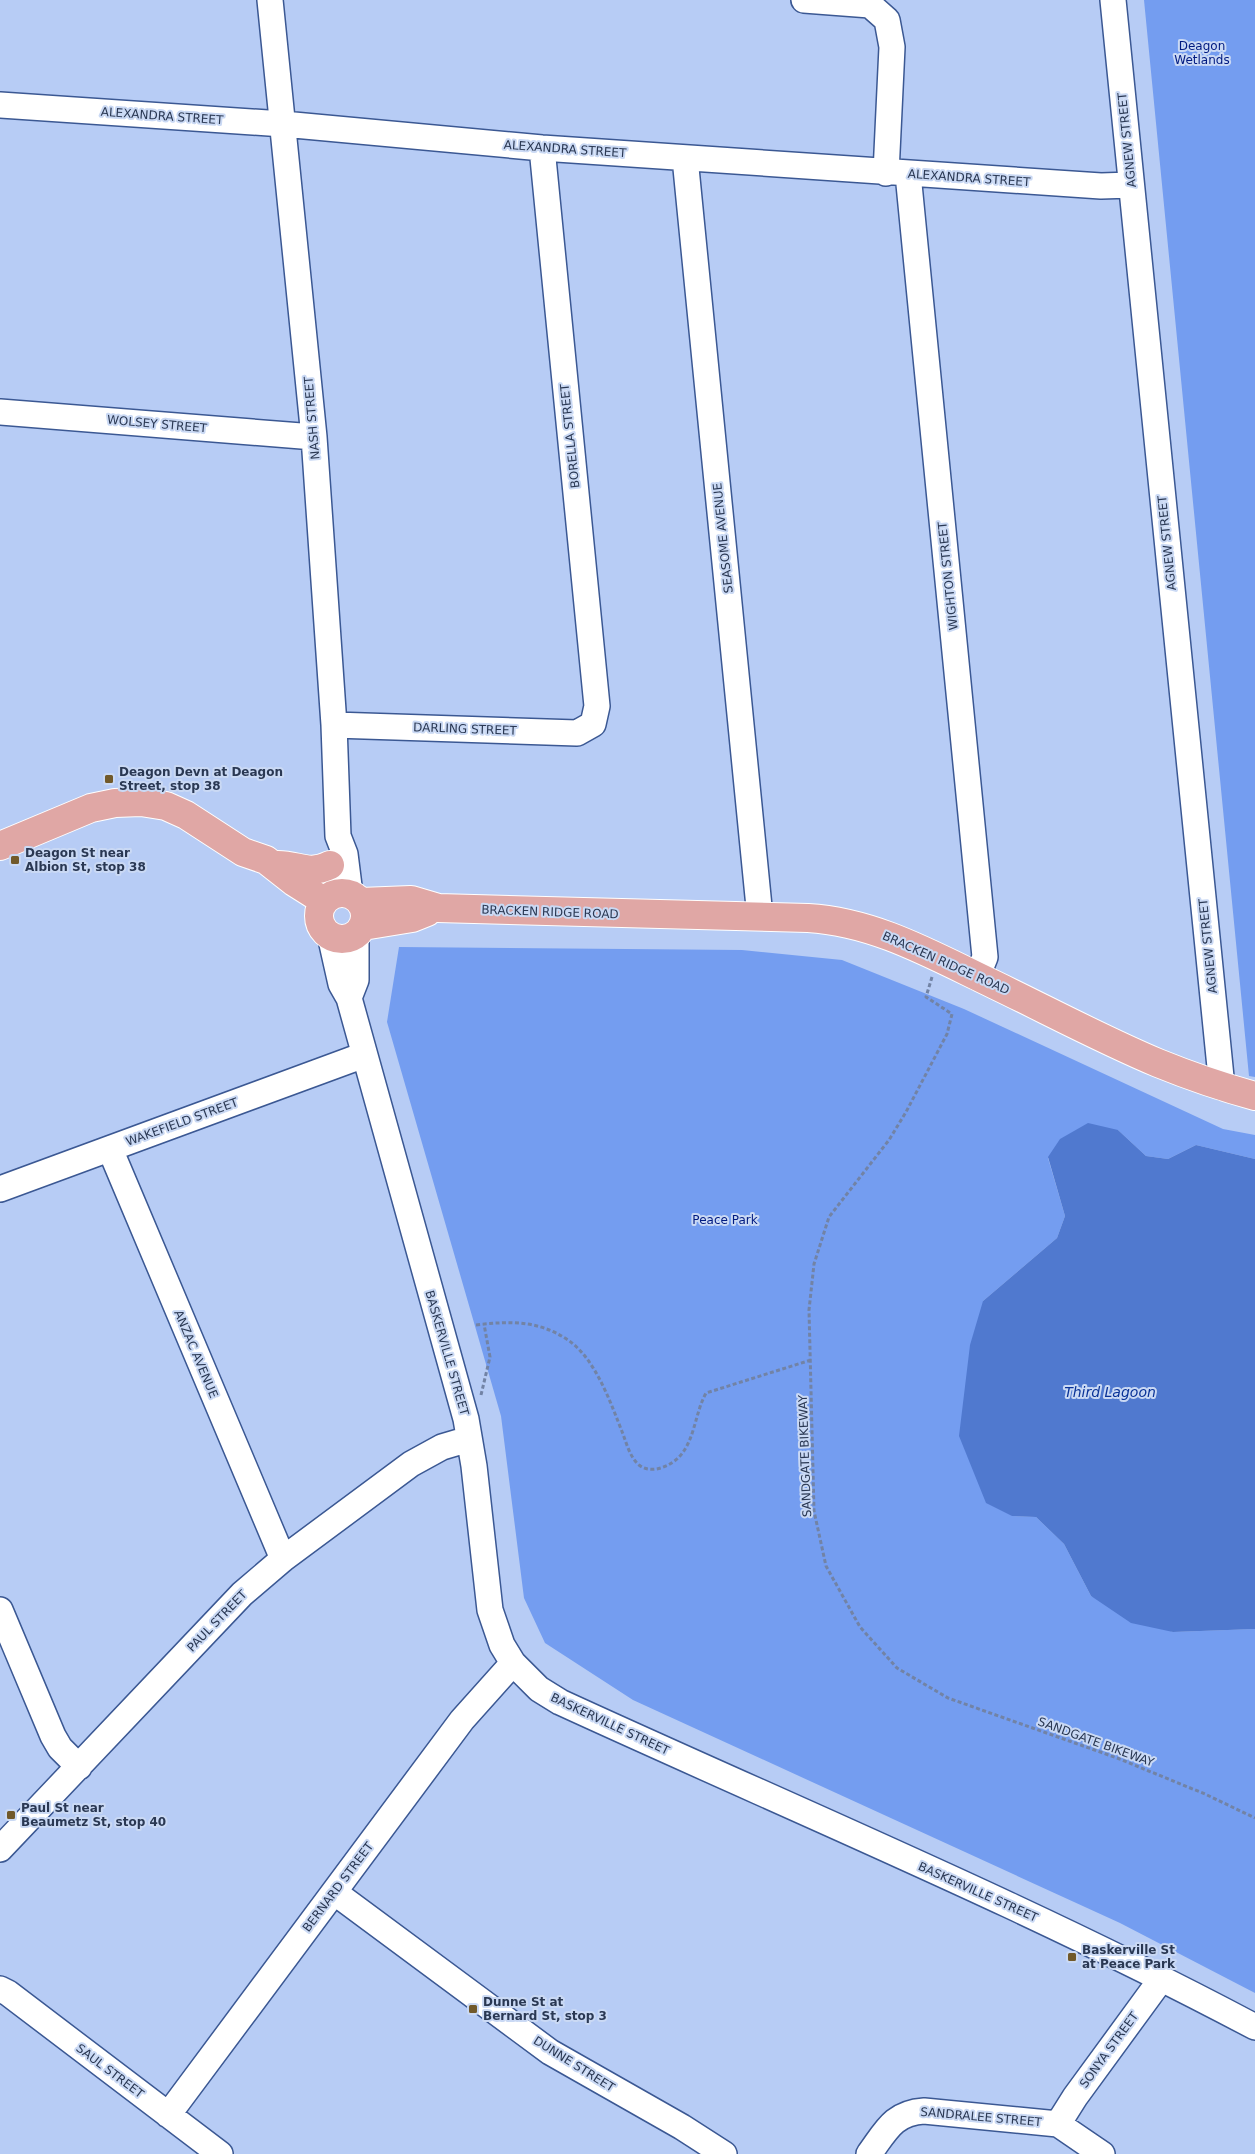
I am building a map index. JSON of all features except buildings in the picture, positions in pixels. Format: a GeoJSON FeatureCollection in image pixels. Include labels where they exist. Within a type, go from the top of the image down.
{"type":"FeatureCollection","features":[{"type":"Feature","properties":{"kind":"main road"},"geometry":{"type":"LineString","coordinates":[[0,846],[91,808],[115,803],[140,802],[166,806],[186,815],[243,852],[266,860],[341,914]]}},
{"type":"Feature","properties":{"kind":"main road"},"geometry":{"type":"LineString","coordinates":[[243,852],[254,871],[307,912],[341,914]]}},
{"type":"Feature","properties":{"kind":"main road"},"geometry":{"type":"LineString","coordinates":[[272,865],[286,865],[308,871],[330,865]]}},
{"type":"Feature","properties":{"kind":"main road","name":"BRACKEN RIDGE ROAD"},"geometry":{"type":"LineString","coordinates":[[341,914],[411,900],[438,908],[834,920],[859,925],[916,947],[1158,1063],[1255,1096]]}},
{"type":"Feature","properties":{"kind":"street","name":"NASH STREET"},"geometry":{"type":"LineString","coordinates":[[270,0],[314,437],[334,725],[338,836],[325,883],[341,914]]}},
{"type":"Feature","properties":{"kind":"street","name":"WIGHTON STREET"},"geometry":{"type":"LineString","coordinates":[[804,0],[870,5],[887,20],[892,47],[897,173],[985,957],[977,977]]}},
{"type":"Feature","properties":{"kind":"street","name":"AGNEW STREET"},"geometry":{"type":"LineString","coordinates":[[1113,0],[1222,1086]]}},
{"type":"Feature","properties":{"kind":"street","name":"ALEXANDRA STREET"},"geometry":{"type":"LineString","coordinates":[[0,105],[283,124],[542,148],[1101,186],[1131,185]]}},
{"type":"Feature","properties":{"kind":"street","name":"BORELLA STREET"},"geometry":{"type":"LineString","coordinates":[[542,148],[597,706],[593,724]]}},
{"type":"Feature","properties":{"kind":"street","name":"SEASOME AVENUE"},"geometry":{"type":"LineString","coordinates":[[685,158],[760,917]]}},
{"type":"Feature","properties":{"kind":"street","name":"WOLSEY STREET"},"geometry":{"type":"LineString","coordinates":[[0,412],[314,437]]}},
{"type":"Feature","properties":{"kind":"street","name":"DARLING STREET"},"geometry":{"type":"LineString","coordinates":[[334,725],[577,734],[593,724]]}},
{"type":"Feature","properties":{"kind":"street","name":"NASH STREET"},"geometry":{"type":"LineString","coordinates":[[338,836],[345,854],[341,914]]}},
{"type":"Feature","properties":{"kind":"street","name":"BASKERVILLE STREET"},"geometry":{"type":"LineString","coordinates":[[341,914],[341,984],[349,998],[461,1400],[474,1466],[490,1610],[502,1645],[513,1663],[540,1689],[560,1702],[1050,1924],[1162,1978],[1255,2027]]}},
{"type":"Feature","properties":{"kind":"street","name":"WAKEFIELD STREET"},"geometry":{"type":"LineString","coordinates":[[0,1189],[364,1055]]}},
{"type":"Feature","properties":{"kind":"street","name":"ANZAC AVENUE"},"geometry":{"type":"LineString","coordinates":[[110,1149],[283,1558]]}},
{"type":"Feature","properties":{"kind":"street","name":"PAUL STREET"},"geometry":{"type":"LineString","coordinates":[[0,1849],[242,1594],[283,1558],[411,1464],[442,1448],[469,1438]]}},
{"type":"Feature","properties":{"kind":"street"},"geometry":{"type":"LineString","coordinates":[[0,1610],[53,1736],[60,1748],[79,1767]]}},
{"type":"Feature","properties":{"kind":"street","name":"BERNARD STREET"},"geometry":{"type":"LineString","coordinates":[[168,2115],[462,1720],[513,1663]]}},
{"type":"Feature","properties":{"kind":"street","name":"DUNNE STREET"},"geometry":{"type":"LineString","coordinates":[[334,1892],[550,2052],[724,2154]]}},
{"type":"Feature","properties":{"kind":"street","name":"SONYA STREET"},"geometry":{"type":"LineString","coordinates":[[1058,2124],[1075,2097],[1162,1978]]}},
{"type":"Feature","properties":{"kind":"street","name":"SAUL STREET"},"geometry":{"type":"LineString","coordinates":[[0,1989],[8,1993],[220,2154]]}},
{"type":"Feature","properties":{"kind":"street","name":"SANDRALEE STREET"},"geometry":{"type":"LineString","coordinates":[[869,2154],[892,2122],[912,2112],[934,2112],[1058,2124],[1102,2154]]}},
{"type":"Feature","properties":{"kind":"path","name":"SANDGATE BIKEWAY"},"geometry":{"type":"LineString","coordinates":[[933,974],[926,997],[952,1014],[947,1034],[889,1140],[829,1217],[814,1264],[809,1310],[814,1512],[826,1566],[860,1627],[897,1668],[948,1698],[1117,1758],[1205,1794],[1255,1818]]}},
{"type":"Feature","properties":{"kind":"path"},"geometry":{"type":"LineString","coordinates":[[476,1325],[506,1321],[526,1322],[568,1340],[586,1357],[606,1392],[632,1457],[644,1468],[653,1469],[670,1464],[679,1457],[687,1446],[706,1393],[811,1360]]}},
{"type":"Feature","properties":{"kind":"path"},"geometry":{"type":"LineString","coordinates":[[475,1396],[482,1395],[490,1357],[484,1324]]}},
{"type":"Feature","properties":{"kind":"green space","name":"Deagon Wetlands"},"geometry":{"type":"Polygon","coordinates":[[[1144,0],[1255,0],[1255,1077],[1249,1076],[1144,0]]]}},
{"type":"Feature","properties":{"kind":"green space","name":"Peace Park"},"geometry":{"type":"Polygon","coordinates":[[[399,947],[742,950],[842,960],[964,1009],[1223,1129],[1255,1135],[1255,1159],[1196,1145],[1168,1159],[1146,1156],[1118,1130],[1048,1158],[1065,1216],[1057,1238],[983,1301],[1012,1516],[1036,1517],[1064,1544],[1091,1596],[1173,1632],[1255,1629],[1255,1993],[1120,1923],[633,1700],[545,1643],[524,1598],[501,1416],[387,1022],[399,947]]]}},
{"type":"Feature","properties":{"kind":"water","name":"Third Lagoon"},"geometry":{"type":"Polygon","coordinates":[[[1088,1123],[1118,1130],[1146,1156],[1168,1159],[1196,1145],[1255,1159],[1255,1629],[1173,1632],[1131,1623],[1091,1596],[1064,1544],[1036,1517],[1012,1516],[986,1503],[959,1436],[970,1345],[983,1301],[1057,1238],[1065,1216],[1048,1157],[1060,1139],[1088,1123]]]}},
{"type":"Feature","properties":{"kind":"place","name":"Deagon Devn at Deagon Street, stop 38"},"geometry":{"type":"Point","coordinates":[109,779]}},
{"type":"Feature","properties":{"kind":"place","name":"Deagon St near Albion St, stop 38"},"geometry":{"type":"Point","coordinates":[15,860]}},
{"type":"Feature","properties":{"kind":"place","name":"Paul St near Beaumetz St, stop 40"},"geometry":{"type":"Point","coordinates":[11,1815]}},
{"type":"Feature","properties":{"kind":"place","name":"Baskerville St at Peace Park"},"geometry":{"type":"Point","coordinates":[1072,1957]}},
{"type":"Feature","properties":{"kind":"place","name":"Dunne St at Bernard St, stop 3"},"geometry":{"type":"Point","coordinates":[473,2009]}}]}
